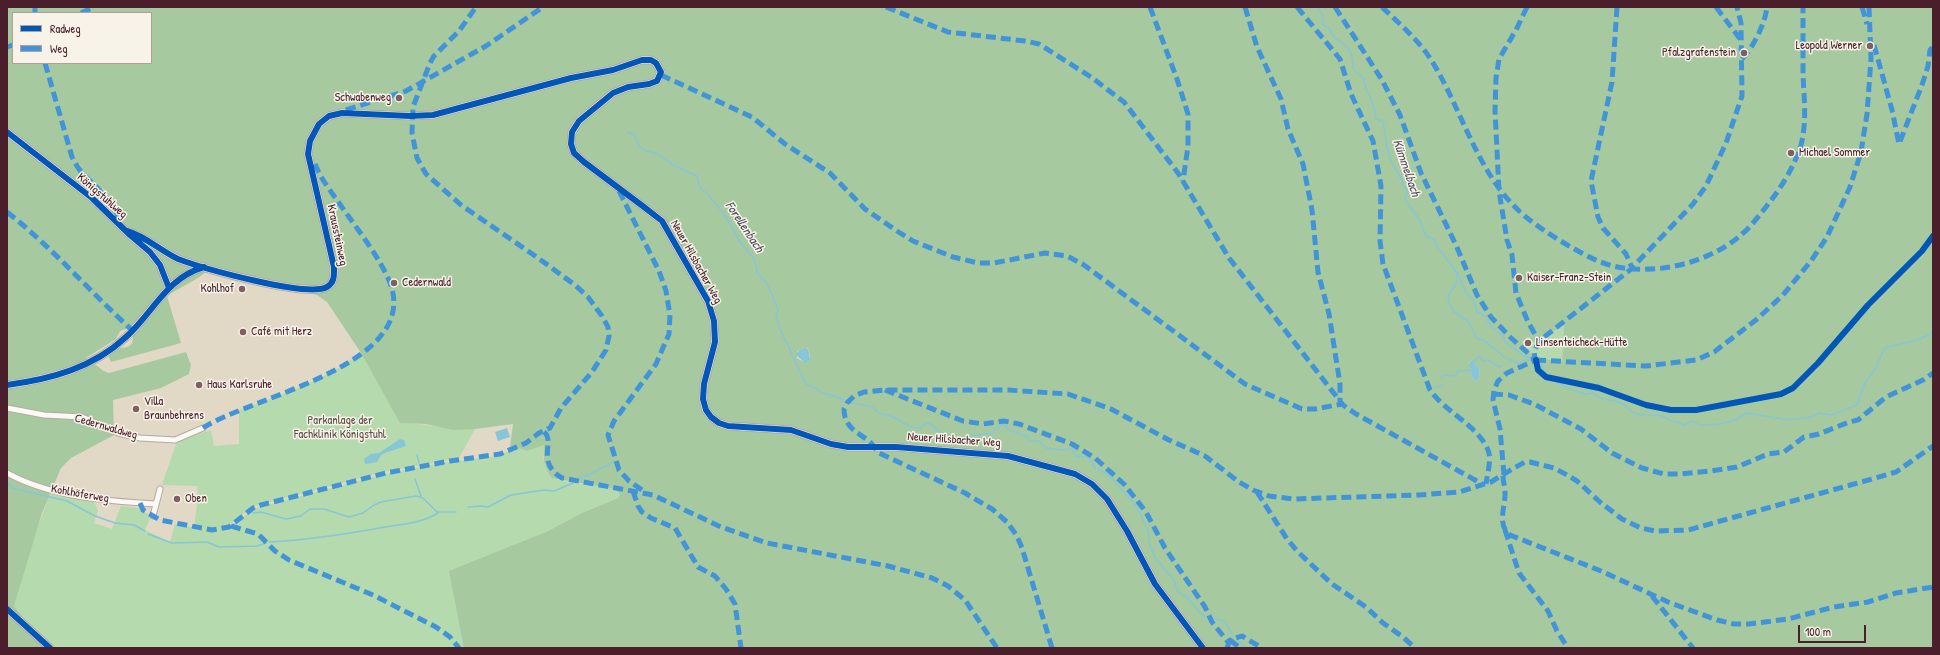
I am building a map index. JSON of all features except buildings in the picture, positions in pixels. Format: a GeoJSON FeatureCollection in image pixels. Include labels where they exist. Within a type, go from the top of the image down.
{"type":"FeatureCollection","features":[{"type":"Feature","properties":{"kind":"street","name":"Neuer Hilsbacher Weg"},"geometry":{"type":"LineString","coordinates":[[342,113],[412,116],[433,115],[571,78],[617,69],[644,60],[654,61],[661,72],[657,81],[649,84],[628,87],[613,93],[579,121],[572,134],[571,144],[574,153],[584,162],[662,222],[708,300],[716,334],[703,394],[704,405],[710,415],[717,422],[728,426],[791,430],[843,447],[889,447],[1004,455],[1031,460],[1075,474],[1092,484],[1108,499],[1127,530],[1155,584],[1203,648]]}},
{"type":"Feature","properties":{"kind":"street","name":"Kraussteinweg"},"geometry":{"type":"LineString","coordinates":[[127,231],[177,258],[204,267],[275,286],[316,289],[330,285],[334,276],[333,264],[308,154],[310,141],[319,124],[329,116],[342,113]]}},
{"type":"Feature","properties":{"kind":"street","name":"Königstuhlweg"},"geometry":{"type":"LineString","coordinates":[[7,132],[92,198],[150,252],[160,265],[169,288]]}},
{"type":"Feature","properties":{"kind":"street"},"geometry":{"type":"LineString","coordinates":[[7,385],[67,372],[108,352],[130,334],[169,288],[187,274],[204,267]]}},
{"type":"Feature","properties":{"kind":"street","name":"Cedernwaldweg"},"geometry":{"type":"LineString","coordinates":[[7,408],[44,415],[82,417],[115,431],[140,438],[175,440],[203,428]]}},
{"type":"Feature","properties":{"kind":"street","name":"Kohlhöferweg"},"geometry":{"type":"LineString","coordinates":[[7,472],[26,482],[43,488],[98,498],[156,504]]}},
{"type":"Feature","properties":{"kind":"street"},"geometry":{"type":"LineString","coordinates":[[153,516],[160,489]]}},
{"type":"Feature","properties":{"kind":"street"},"geometry":{"type":"LineString","coordinates":[[7,608],[50,648]]}},
{"type":"Feature","properties":{"kind":"green space"},"geometry":{"type":"Polygon","coordinates":[[[7,7],[1933,7],[1933,648],[464,648],[449,571],[546,532],[582,513],[618,498],[620,494],[614,489],[552,478],[545,463],[544,445],[527,451],[510,446],[513,424],[453,430],[426,424],[400,423],[361,353],[327,302],[317,295],[208,270],[167,296],[181,343],[111,362],[108,355],[113,351],[130,346],[133,336],[132,327],[120,331],[116,339],[86,358],[88,361],[94,363],[109,373],[186,352],[191,365],[189,374],[161,388],[113,400],[114,435],[71,458],[61,468],[42,513],[14,606],[34,632],[50,648],[7,648],[7,7]],[[103,188],[98,192],[110,209],[116,205],[103,188]],[[1564,324],[1544,337],[1537,345],[1528,337],[1522,342],[1529,352],[1534,355],[1544,359],[1562,361],[1564,324]],[[808,348],[797,351],[797,358],[807,364],[810,356],[808,348]],[[1472,360],[1469,362],[1472,370],[1470,373],[1475,382],[1479,378],[1480,369],[1472,360]]]}},
{"type":"Feature","properties":{"kind":"green space"},"geometry":{"type":"Polygon","coordinates":[[[1564,323],[1562,361],[1544,359],[1534,355],[1522,341],[1528,337],[1537,345],[1544,337],[1564,323]]]}},
{"type":"Feature","properties":{"kind":"green space","name":"Parkanlage der Fachklinik Königstuhl"},"geometry":{"type":"Polygon","coordinates":[[[361,353],[400,422],[447,428],[475,429],[459,458],[384,472],[255,506],[225,527],[225,529],[256,508],[385,474],[441,463],[497,456],[516,448],[527,451],[544,445],[543,458],[558,480],[614,489],[620,494],[618,498],[582,513],[546,532],[462,632],[464,648],[50,648],[34,632],[14,606],[31,546],[51,491],[85,499],[95,503],[98,511],[94,523],[112,529],[121,506],[139,508],[151,516],[145,530],[170,542],[175,524],[194,527],[198,498],[197,486],[162,485],[177,441],[211,430],[214,446],[239,444],[239,410],[317,379],[347,363],[361,353]]]}},
{"type":"Feature","properties":{"kind":"water"},"geometry":{"type":"Polygon","coordinates":[[[806,348],[808,349],[810,357],[806,364],[796,355],[798,351],[806,348]]]}},
{"type":"Feature","properties":{"kind":"water"},"geometry":{"type":"Polygon","coordinates":[[[1473,360],[1475,365],[1480,369],[1479,378],[1475,382],[1470,373],[1472,370],[1469,365],[1470,361],[1473,360]]]}},
{"type":"Feature","properties":{"kind":"water"},"geometry":{"type":"Polygon","coordinates":[[[507,428],[510,437],[498,441],[495,432],[507,428]]]}},
{"type":"Feature","properties":{"kind":"water"},"geometry":{"type":"Polygon","coordinates":[[[400,439],[404,440],[406,446],[381,455],[377,462],[365,464],[364,459],[371,454],[379,453],[400,439]]]}},
{"type":"Feature","properties":{"kind":"waterway","name":"Kümmelbach"},"geometry":{"type":"LineString","coordinates":[[1318,7],[1323,16],[1323,25],[1330,29],[1335,37],[1349,49],[1353,69],[1364,79],[1364,84],[1376,113],[1376,119],[1383,121],[1387,148],[1392,163],[1402,180],[1403,186],[1406,188],[1406,201],[1419,219],[1426,236],[1434,239],[1438,249],[1457,273],[1456,284],[1448,296],[1449,303],[1454,312],[1468,321],[1477,339],[1484,340],[1505,358]]}},
{"type":"Feature","properties":{"kind":"waterway","name":"Forellenbach"},"geometry":{"type":"LineString","coordinates":[[627,132],[634,134],[639,146],[644,150],[658,154],[673,165],[697,176],[699,186],[724,214],[738,239],[753,258],[757,267],[757,273],[765,281],[772,294],[778,310],[776,316],[780,329],[800,371]]}},
{"type":"Feature","properties":{"kind":"waterway"},"geometry":{"type":"LineString","coordinates":[[1457,272],[1466,293],[1474,301],[1477,312],[1485,316],[1491,326],[1504,337],[1505,342],[1523,355],[1532,359]]}},
{"type":"Feature","properties":{"kind":"waterway","name":"Kümmelbach"},"geometry":{"type":"LineString","coordinates":[[1555,381],[1586,394],[1593,392],[1602,399],[1615,400],[1634,413],[1643,415],[1659,415],[1683,425],[1693,421],[1699,425],[1720,424],[1735,420],[1747,413],[1788,420],[1811,417],[1819,413],[1831,415],[1857,405],[1865,383],[1876,368],[1883,351],[1887,347],[1914,341],[1929,335],[1933,331]]}},
{"type":"Feature","properties":{"kind":"waterway"},"geometry":{"type":"LineString","coordinates":[[1474,362],[1479,356],[1483,361],[1488,360],[1500,367],[1502,365]]}},
{"type":"Feature","properties":{"kind":"waterway","name":"Kümmelbach"},"geometry":{"type":"LineString","coordinates":[[1508,359],[1518,363],[1532,359]]}},
{"type":"Feature","properties":{"kind":"waterway","name":"Kümmelbach"},"geometry":{"type":"LineString","coordinates":[[1541,364],[1545,373],[1549,376]]}},
{"type":"Feature","properties":{"kind":"waterway"},"geometry":{"type":"LineString","coordinates":[[1441,378],[1444,375],[1455,376],[1458,371],[1472,370]]}},
{"type":"Feature","properties":{"kind":"waterway","name":"Forellenbach"},"geometry":{"type":"LineString","coordinates":[[801,373],[806,384],[809,386],[814,387],[822,393],[835,396],[846,401]]}},
{"type":"Feature","properties":{"kind":"waterway"},"geometry":{"type":"LineString","coordinates":[[1436,387],[1442,386]]}},
{"type":"Feature","properties":{"kind":"waterway","name":"Forellenbach"},"geometry":{"type":"LineString","coordinates":[[850,402],[872,407],[879,413],[893,417],[914,428],[921,428],[926,423],[930,424],[948,438],[960,438],[993,433],[995,429],[1004,424],[1008,429],[1028,437],[1030,441],[1039,441],[1046,448],[1064,450],[1071,448],[1076,456],[1088,457],[1095,468],[1109,475],[1137,507],[1148,530],[1150,546],[1156,559],[1174,580],[1178,592],[1187,597],[1201,614],[1208,618]]}},
{"type":"Feature","properties":{"kind":"waterway"},"geometry":{"type":"LineString","coordinates":[[417,455],[419,463]]}},
{"type":"Feature","properties":{"kind":"waterway"},"geometry":{"type":"LineString","coordinates":[[576,481],[614,462]]}},
{"type":"Feature","properties":{"kind":"waterway"},"geometry":{"type":"LineString","coordinates":[[415,479],[421,496]]}},
{"type":"Feature","properties":{"kind":"waterway"},"geometry":{"type":"LineString","coordinates":[[7,482],[12,488],[67,501],[95,516],[115,523],[134,525],[145,531]]}},
{"type":"Feature","properties":{"kind":"waterway"},"geometry":{"type":"LineString","coordinates":[[468,507],[488,507],[511,495],[544,490],[554,491],[573,483]]}},
{"type":"Feature","properties":{"kind":"waterway"},"geometry":{"type":"LineString","coordinates":[[251,511],[254,513],[261,512],[286,519],[301,516],[310,509],[324,509],[349,517],[363,513],[381,502],[416,496],[423,498],[437,512],[456,512]]}},
{"type":"Feature","properties":{"kind":"waterway"},"geometry":{"type":"LineString","coordinates":[[269,542],[298,540],[405,524],[426,519],[438,513]]}},
{"type":"Feature","properties":{"kind":"waterway"},"geometry":{"type":"LineString","coordinates":[[148,534],[172,543],[207,542],[219,547],[257,546],[266,543]]}},
{"type":"Feature","properties":{"kind":"waterway","name":"Forellenbach"},"geometry":{"type":"LineString","coordinates":[[1213,619],[1224,621],[1233,636]]}},
{"type":"Feature","properties":{"kind":"waterway","name":"Forellenbach"},"geometry":{"type":"LineString","coordinates":[[1236,639],[1246,648]]}},
{"type":"Feature","properties":{"kind":"marked path"},"geometry":{"type":"LineString","coordinates":[[35,7],[35,12]]}},
{"type":"Feature","properties":{"kind":"marked path"},"geometry":{"type":"LineString","coordinates":[[83,12],[94,7]]}},
{"type":"Feature","properties":{"kind":"marked path"},"geometry":{"type":"LineString","coordinates":[[140,503],[143,510],[160,520],[212,530],[229,527],[253,508],[261,505],[386,473],[450,461],[500,454],[526,443],[539,433],[550,428],[561,408],[592,372],[606,350],[609,336],[608,327],[588,297],[575,285],[538,258],[461,205],[426,174],[417,158],[412,133],[413,107],[430,63],[434,56],[459,31],[476,7]]}},
{"type":"Feature","properties":{"kind":"marked path"},"geometry":{"type":"LineString","coordinates":[[346,110],[406,91],[486,46],[543,7]]}},
{"type":"Feature","properties":{"kind":"marked path"},"geometry":{"type":"LineString","coordinates":[[886,7],[948,32],[1039,44],[1091,77],[1124,102],[1178,173],[1229,258],[1343,405],[1356,414],[1484,485]]}},
{"type":"Feature","properties":{"kind":"marked path"},"geometry":{"type":"LineString","coordinates":[[1150,7],[1177,79],[1188,114],[1188,146],[1183,181]]}},
{"type":"Feature","properties":{"kind":"marked path"},"geometry":{"type":"LineString","coordinates":[[1245,7],[1257,47],[1281,99],[1288,129],[1303,164],[1312,210],[1318,272],[1329,314],[1340,384],[1340,401]]}},
{"type":"Feature","properties":{"kind":"marked path"},"geometry":{"type":"LineString","coordinates":[[1297,7],[1340,59],[1351,94],[1373,141],[1381,186],[1380,241],[1383,264],[1430,390],[1445,406],[1471,428],[1485,444],[1489,453],[1486,484]]}},
{"type":"Feature","properties":{"kind":"marked path"},"geometry":{"type":"LineString","coordinates":[[1335,7],[1382,80],[1400,115],[1421,173],[1456,245],[1477,295],[1491,317],[1510,337],[1536,360]]}},
{"type":"Feature","properties":{"kind":"marked path"},"geometry":{"type":"LineString","coordinates":[[1382,7],[1412,36],[1431,59],[1481,159],[1502,192],[1515,207],[1530,221],[1572,248],[1606,264],[1629,269],[1664,268],[1681,265],[1714,253],[1745,232],[1780,188],[1798,154],[1803,136],[1805,110],[1803,74],[1803,7]]}},
{"type":"Feature","properties":{"kind":"marked path"},"geometry":{"type":"LineString","coordinates":[[1527,7],[1516,30],[1499,59],[1496,78],[1495,110],[1499,191],[1507,240],[1512,255],[1516,293],[1528,322],[1539,341]]}},
{"type":"Feature","properties":{"kind":"marked path"},"geometry":{"type":"LineString","coordinates":[[1617,7],[1612,82],[1591,181],[1598,217],[1603,228],[1626,254],[1632,268]]}},
{"type":"Feature","properties":{"kind":"marked path"},"geometry":{"type":"LineString","coordinates":[[1716,7],[1741,40]]}},
{"type":"Feature","properties":{"kind":"marked path"},"geometry":{"type":"LineString","coordinates":[[1536,363],[1534,352],[1539,341],[1630,270],[1693,204],[1706,186],[1726,143],[1742,96],[1741,23],[1737,7]]}},
{"type":"Feature","properties":{"kind":"marked path"},"geometry":{"type":"LineString","coordinates":[[1742,59],[1751,48],[1758,34],[1764,20],[1767,7]]}},
{"type":"Feature","properties":{"kind":"marked path"},"geometry":{"type":"LineString","coordinates":[[1862,7],[1867,24]]}},
{"type":"Feature","properties":{"kind":"marked path"},"geometry":{"type":"LineString","coordinates":[[1536,360],[1646,366],[1696,360],[1714,352],[1756,320],[1783,295],[1811,261],[1827,237],[1850,187],[1861,152],[1867,114],[1871,59],[1869,7]]}},
{"type":"Feature","properties":{"kind":"marked path"},"geometry":{"type":"LineString","coordinates":[[7,47],[12,45]]}},
{"type":"Feature","properties":{"kind":"marked path"},"geometry":{"type":"LineString","coordinates":[[1874,45],[1892,110],[1899,144],[1922,85],[1928,66],[1930,50],[1933,47]]}},
{"type":"Feature","properties":{"kind":"marked path"},"geometry":{"type":"LineString","coordinates":[[45,64],[72,157],[82,173],[111,203],[118,217],[118,222]]}},
{"type":"Feature","properties":{"kind":"marked path"},"geometry":{"type":"LineString","coordinates":[[661,75],[752,117],[785,144],[830,173],[865,209],[913,241],[953,257],[978,263],[994,263],[1045,253],[1067,256],[1084,265],[1245,384],[1302,409],[1315,409],[1342,404]]}},
{"type":"Feature","properties":{"kind":"marked path"},"geometry":{"type":"LineString","coordinates":[[203,428],[226,416],[330,373],[361,354],[384,332],[394,306],[387,276],[370,247],[319,174],[315,164]]}},
{"type":"Feature","properties":{"kind":"marked path"},"geometry":{"type":"LineString","coordinates":[[619,191],[659,271],[666,291],[670,315],[669,334],[656,364],[614,421],[608,435],[619,470],[629,481],[645,492]]}},
{"type":"Feature","properties":{"kind":"marked path"},"geometry":{"type":"LineString","coordinates":[[7,212],[56,255],[133,331]]}},
{"type":"Feature","properties":{"kind":"marked path"},"geometry":{"type":"LineString","coordinates":[[1504,475],[1500,429],[1493,400],[1494,390],[1498,381],[1507,373],[1536,360]]}},
{"type":"Feature","properties":{"kind":"marked path"},"geometry":{"type":"LineString","coordinates":[[1493,394],[1509,395],[1534,404],[1581,429],[1612,453],[1642,468],[1664,474],[1680,474],[1737,467],[1768,454],[1784,452],[1804,437],[1819,434],[1858,420],[1886,397],[1923,380],[1933,373]]}},
{"type":"Feature","properties":{"kind":"marked path"},"geometry":{"type":"LineString","coordinates":[[1052,648],[1022,548],[1017,536],[1007,522],[992,509],[965,493],[879,453],[871,443],[849,426],[844,409],[847,403],[854,396],[864,392],[884,390],[1008,390],[1068,394],[1111,409],[1169,440],[1205,456],[1239,482],[1253,490],[1269,496],[1293,499],[1419,495],[1459,492],[1491,482],[1525,462],[1530,462],[1554,468],[1567,475],[1577,481],[1600,502],[1622,519],[1641,528],[1655,531],[1688,530],[1896,472],[1933,446]]}},
{"type":"Feature","properties":{"kind":"marked path"},"geometry":{"type":"LineString","coordinates":[[885,390],[963,421],[983,424],[1004,421],[1019,424],[1072,444],[1095,458],[1124,484],[1146,512],[1165,548],[1205,607],[1212,622],[1228,642]]}},
{"type":"Feature","properties":{"kind":"marked path"},"geometry":{"type":"LineString","coordinates":[[544,432],[548,441],[547,452],[549,465],[554,472],[562,478],[653,495],[721,527],[767,543],[888,566],[932,578],[948,586],[965,600],[997,648]]}},
{"type":"Feature","properties":{"kind":"marked path"},"geometry":{"type":"LineString","coordinates":[[1503,476],[1505,492],[1503,526],[1510,535],[1601,571],[1668,602],[1717,620],[1734,624],[1749,624],[1788,619],[1834,607],[1868,602],[1896,593],[1933,587]]}},
{"type":"Feature","properties":{"kind":"marked path"},"geometry":{"type":"LineString","coordinates":[[633,491],[638,506],[642,512],[651,518],[675,528],[698,567],[715,576],[726,589],[735,604],[741,648]]}},
{"type":"Feature","properties":{"kind":"marked path"},"geometry":{"type":"LineString","coordinates":[[1257,492],[1287,539],[1297,551],[1332,584],[1366,607],[1383,623],[1403,637],[1415,648]]}},
{"type":"Feature","properties":{"kind":"marked path"},"geometry":{"type":"LineString","coordinates":[[231,526],[258,534],[275,551],[289,560],[373,595],[436,627],[450,637],[459,648]]}},
{"type":"Feature","properties":{"kind":"marked path"},"geometry":{"type":"LineString","coordinates":[[1505,530],[1519,573],[1548,611],[1557,631],[1568,648]]}},
{"type":"Feature","properties":{"kind":"marked path"},"geometry":{"type":"LineString","coordinates":[[1652,596],[1693,648]]}},
{"type":"Feature","properties":{"kind":"marked path"},"geometry":{"type":"LineString","coordinates":[[1227,648],[1230,640],[1242,636],[1262,648]]}},
{"type":"Feature","properties":{"kind":"marked path"},"geometry":{"type":"LineString","coordinates":[[1230,640],[1240,648]]}},
{"type":"Feature","properties":{"kind":"cycle path"},"geometry":{"type":"LineString","coordinates":[[127,231],[140,236],[178,259],[230,275],[299,289],[316,289],[327,287],[333,281],[334,267],[308,154],[310,141],[319,124],[329,116],[342,113],[410,116],[433,115],[571,78],[613,70],[642,60],[651,60],[656,63],[661,72],[657,81],[649,84],[628,87],[613,93],[579,121],[572,132],[571,144],[574,153],[584,162],[662,221],[708,301],[714,321],[715,342],[704,384],[703,399],[706,410],[711,417],[719,423],[728,426],[791,430],[831,444],[848,447],[896,447],[1008,456],[1075,474],[1092,484],[1107,499],[1127,531],[1155,584],[1203,648]]}},
{"type":"Feature","properties":{"kind":"cycle path"},"geometry":{"type":"LineString","coordinates":[[7,132],[92,198],[150,252],[160,265],[169,288]]}},
{"type":"Feature","properties":{"kind":"cycle path"},"geometry":{"type":"LineString","coordinates":[[1536,360],[1538,370],[1546,377],[1599,388],[1646,405],[1671,410],[1696,410],[1781,394],[1793,388],[1818,363],[1868,305],[1922,251],[1933,236]]}},
{"type":"Feature","properties":{"kind":"cycle path"},"geometry":{"type":"LineString","coordinates":[[7,385],[55,375],[71,370],[100,357],[136,328],[161,297],[180,279],[191,272],[204,267]]}},
{"type":"Feature","properties":{"kind":"cycle path"},"geometry":{"type":"LineString","coordinates":[[7,609],[50,648]]}},
{"type":"Feature","properties":{"kind":"place","name":"Leopold Werner"},"geometry":{"type":"Point","coordinates":[1870,46]}},
{"type":"Feature","properties":{"kind":"place","name":"Pfalzgrafenstein"},"geometry":{"type":"Point","coordinates":[1744,53]}},
{"type":"Feature","properties":{"kind":"place","name":"Schwabenweg"},"geometry":{"type":"Point","coordinates":[399,98]}},
{"type":"Feature","properties":{"kind":"place","name":"Michael Sommer"},"geometry":{"type":"Point","coordinates":[1791,153]}},
{"type":"Feature","properties":{"kind":"place","name":"Kaiser-Franz-Stein"},"geometry":{"type":"Point","coordinates":[1519,278]}},
{"type":"Feature","properties":{"kind":"place","name":"Cedernwald"},"geometry":{"type":"Point","coordinates":[394,283]}},
{"type":"Feature","properties":{"kind":"place","name":"Kohlhof"},"geometry":{"type":"Point","coordinates":[242,289]}},
{"type":"Feature","properties":{"kind":"place","name":"Café mit Herz"},"geometry":{"type":"Point","coordinates":[243,332]}},
{"type":"Feature","properties":{"kind":"place","name":"Linsenteicheck-Hütte"},"geometry":{"type":"Point","coordinates":[1528,343]}},
{"type":"Feature","properties":{"kind":"place","name":"Haus Karlsruhe"},"geometry":{"type":"Point","coordinates":[199,385]}},
{"type":"Feature","properties":{"kind":"place","name":"Villa Braunbehrens"},"geometry":{"type":"Point","coordinates":[136,409]}},
{"type":"Feature","properties":{"kind":"place","name":"Oben"},"geometry":{"type":"Point","coordinates":[177,499]}}]}
